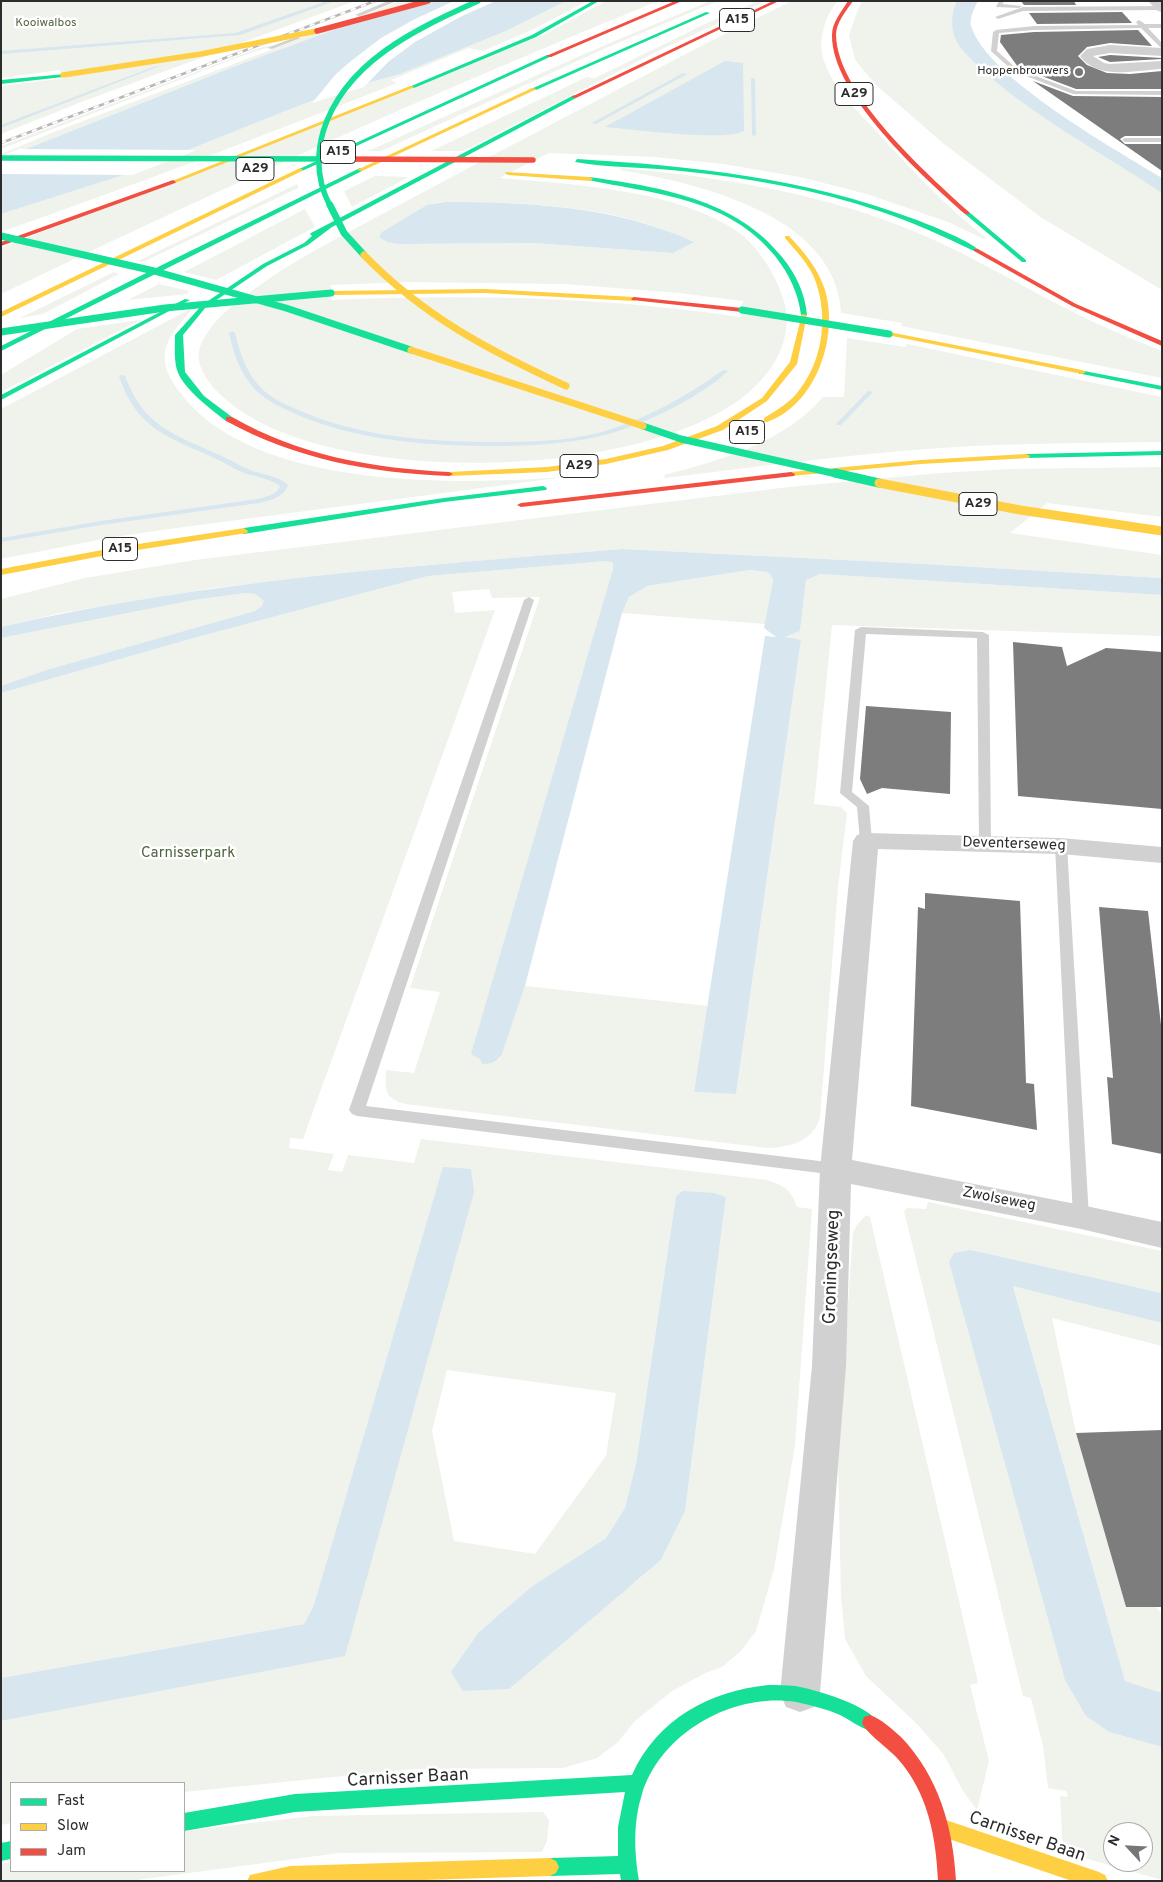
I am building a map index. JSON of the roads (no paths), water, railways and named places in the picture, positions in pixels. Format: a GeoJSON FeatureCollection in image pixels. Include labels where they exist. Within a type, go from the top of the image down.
{"type":"FeatureCollection","features":[{"type":"Feature","properties":{"kind":"main road"},"geometry":{"type":"LineString","coordinates":[[1,82],[63,75],[206,53],[373,17],[428,1]]}},
{"type":"Feature","properties":{"kind":"main road","name":"A15"},"geometry":{"type":"LineString","coordinates":[[478,1],[447,15],[387,49],[356,75],[338,95],[328,114],[319,144],[317,158],[323,192],[342,230],[359,251],[385,278],[415,302],[489,349],[576,390]]}},
{"type":"Feature","properties":{"kind":"main road","name":"A15"},"geometry":{"type":"LineString","coordinates":[[1,244],[283,140],[524,40],[598,1]]}},
{"type":"Feature","properties":{"kind":"main road","name":"A15"},"geometry":{"type":"LineString","coordinates":[[1,315],[264,187],[434,108],[555,53],[680,1]]}},
{"type":"Feature","properties":{"kind":"main road","name":"A15"},"geometry":{"type":"LineString","coordinates":[[1,398],[580,94],[777,1]]}},
{"type":"Feature","properties":{"kind":"main road","name":"A29"},"geometry":{"type":"LineString","coordinates":[[851,1],[841,14],[834,35],[834,46],[836,59],[843,75],[856,96],[965,212],[1017,253],[1060,298]]}},
{"type":"Feature","properties":{"kind":"main road","name":"A15"},"geometry":{"type":"LineString","coordinates":[[1,349],[127,284],[439,132],[717,9]]}},
{"type":"Feature","properties":{"kind":"main road","name":"A29"},"geometry":{"type":"LineString","coordinates":[[1,158],[538,160]]}},
{"type":"Feature","properties":{"kind":"main road"},"geometry":{"type":"LineString","coordinates":[[416,161],[602,173],[656,182],[706,197],[757,218]]}},
{"type":"Feature","properties":{"kind":"main road","name":"A29"},"geometry":{"type":"LineString","coordinates":[[564,161],[626,163],[701,171],[788,185],[859,202],[910,220],[968,245],[989,255],[1060,298],[1162,344]]}},
{"type":"Feature","properties":{"kind":"main road","name":"A29"},"geometry":{"type":"LineString","coordinates":[[1,167],[472,171]]}},
{"type":"Feature","properties":{"kind":"main road","name":"A29"},"geometry":{"type":"LineString","coordinates":[[330,225],[306,244],[265,265],[212,300],[204,306],[179,335],[180,369],[199,397],[231,422],[284,446],[361,465],[422,472],[480,474],[547,471],[606,462],[662,449],[734,421],[760,405],[780,387],[793,367],[801,346],[804,326],[803,305],[788,266],[764,238],[743,223],[720,211],[662,192],[599,180],[494,172]]}},
{"type":"Feature","properties":{"kind":"main road","name":"A15"},"geometry":{"type":"LineString","coordinates":[[758,425],[780,412],[803,391],[816,371],[827,325],[825,303],[818,278],[802,254],[780,233]]}},
{"type":"Feature","properties":{"kind":"main road","name":"A29"},"geometry":{"type":"LineString","coordinates":[[1,236],[154,271],[286,308],[680,439],[963,501],[1080,521],[1162,531]]}},
{"type":"Feature","properties":{"kind":"main road"},"geometry":{"type":"LineString","coordinates":[[1,332],[190,303],[331,293],[424,290],[537,292],[644,299],[742,310],[889,334],[1162,388]]}},
{"type":"Feature","properties":{"kind":"main road","name":"A15"},"geometry":{"type":"LineString","coordinates":[[592,397],[711,439],[796,465]]}},
{"type":"Feature","properties":{"kind":"main road","name":"A15"},"geometry":{"type":"LineString","coordinates":[[692,454],[735,437]]}},
{"type":"Feature","properties":{"kind":"main road"},"geometry":{"type":"LineString","coordinates":[[513,506],[884,464],[1030,454],[1162,453]]}},
{"type":"Feature","properties":{"kind":"main road","name":"A15"},"geometry":{"type":"LineString","coordinates":[[1,572],[118,550],[444,500],[558,485]]}},
{"type":"Feature","properties":{"kind":"main road","name":"A15"},"geometry":{"type":"LineString","coordinates":[[241,532],[416,516]]}},
{"type":"Feature","properties":{"kind":"main road"},"geometry":{"type":"LineString","coordinates":[[630,1881],[626,1864],[628,1809],[636,1783],[650,1757],[668,1734],[690,1716],[716,1703],[743,1694],[771,1691],[800,1693],[825,1699],[848,1709],[890,1738],[908,1757],[923,1779],[943,1828],[948,1858],[947,1881]]}},
{"type":"Feature","properties":{"kind":"main road","name":"Carnisser Baan"},"geometry":{"type":"LineString","coordinates":[[185,1822],[295,1804],[636,1783]]}},
{"type":"Feature","properties":{"kind":"main road","name":"Carnisser Baan"},"geometry":{"type":"LineString","coordinates":[[943,1828],[1099,1881]]}},
{"type":"Feature","properties":{"kind":"main road"},"geometry":{"type":"LineString","coordinates":[[256,1881],[290,1875],[626,1864]]}},
{"type":"Feature","properties":{"kind":"street"},"geometry":{"type":"LineString","coordinates":[[1162,52],[1108,49],[1090,52],[1086,56],[1095,64],[1111,67],[1136,68],[1162,65]]}},
{"type":"Feature","properties":{"kind":"street","name":"Groningseweg"},"geometry":{"type":"LineString","coordinates":[[800,1693],[829,1366],[836,1169],[866,841]]}},
{"type":"Feature","properties":{"kind":"street","name":"Deventerseweg"},"geometry":{"type":"LineString","coordinates":[[866,841],[1061,846],[1162,855]]}},
{"type":"Feature","properties":{"kind":"street","name":"Zwolseweg"},"geometry":{"type":"LineString","coordinates":[[836,1169],[1081,1217],[1162,1235]]}},
{"type":"Feature","properties":{"kind":"lane"},"geometry":{"type":"LineString","coordinates":[[270,48],[394,1]]}},
{"type":"Feature","properties":{"kind":"lane"},"geometry":{"type":"LineString","coordinates":[[1002,1],[998,6],[1077,6],[1084,2],[1158,5]]}},
{"type":"Feature","properties":{"kind":"lane"},"geometry":{"type":"LineString","coordinates":[[1121,2],[1162,47]]}},
{"type":"Feature","properties":{"kind":"lane"},"geometry":{"type":"LineString","coordinates":[[998,17],[1023,9],[1127,8],[1158,5]]}},
{"type":"Feature","properties":{"kind":"lane"},"geometry":{"type":"LineString","coordinates":[[1162,26],[1034,28],[996,32],[994,51],[1015,70],[1075,93],[1162,93]]}},
{"type":"Feature","properties":{"kind":"lane"},"geometry":{"type":"LineString","coordinates":[[1126,140],[1162,140]]}},
{"type":"Feature","properties":{"kind":"lane"},"geometry":{"type":"LineString","coordinates":[[529,600],[357,1110],[836,1169]]}},
{"type":"Feature","properties":{"kind":"lane"},"geometry":{"type":"LineString","coordinates":[[866,841],[863,806],[846,794],[861,630],[983,635],[985,844]]}},
{"type":"Feature","properties":{"kind":"lane"},"geometry":{"type":"LineString","coordinates":[[1061,846],[1081,1217]]}},
{"type":"Feature","properties":{"kind":"waterway"},"geometry":{"type":"LineString","coordinates":[[594,123],[685,74]]}},
{"type":"Feature","properties":{"kind":"waterway"},"geometry":{"type":"LineString","coordinates":[[753,79],[754,135]]}},
{"type":"Feature","properties":{"kind":"waterway"},"geometry":{"type":"LineString","coordinates":[[232,333],[245,371],[253,384],[274,401],[316,420],[341,428],[366,434],[417,441],[469,444],[522,444],[588,437],[618,429],[651,416],[682,400],[725,371]]}},
{"type":"Feature","properties":{"kind":"waterway"},"geometry":{"type":"LineString","coordinates":[[1,540],[101,523],[259,501],[281,492],[284,485],[276,480],[245,470],[184,442],[157,427],[136,406],[122,376]]}},
{"type":"Feature","properties":{"kind":"waterway"},"geometry":{"type":"LineString","coordinates":[[839,424],[870,392]]}},
{"type":"Feature","properties":{"kind":"railway"},"geometry":{"type":"LineString","coordinates":[[1,143],[375,1]]}},
{"type":"Feature","properties":{"kind":"place","name":"Hoppenbrouwers"},"geometry":{"type":"Point","coordinates":[1079,72]}},
{"type":"Feature","properties":{"kind":"park label","name":"Kooiwalbos"},"geometry":{"type":"Point","coordinates":[46,24]}},
{"type":"Feature","properties":{"kind":"park label","name":"Carnisserpark"},"geometry":{"type":"Point","coordinates":[188,854]}}]}
